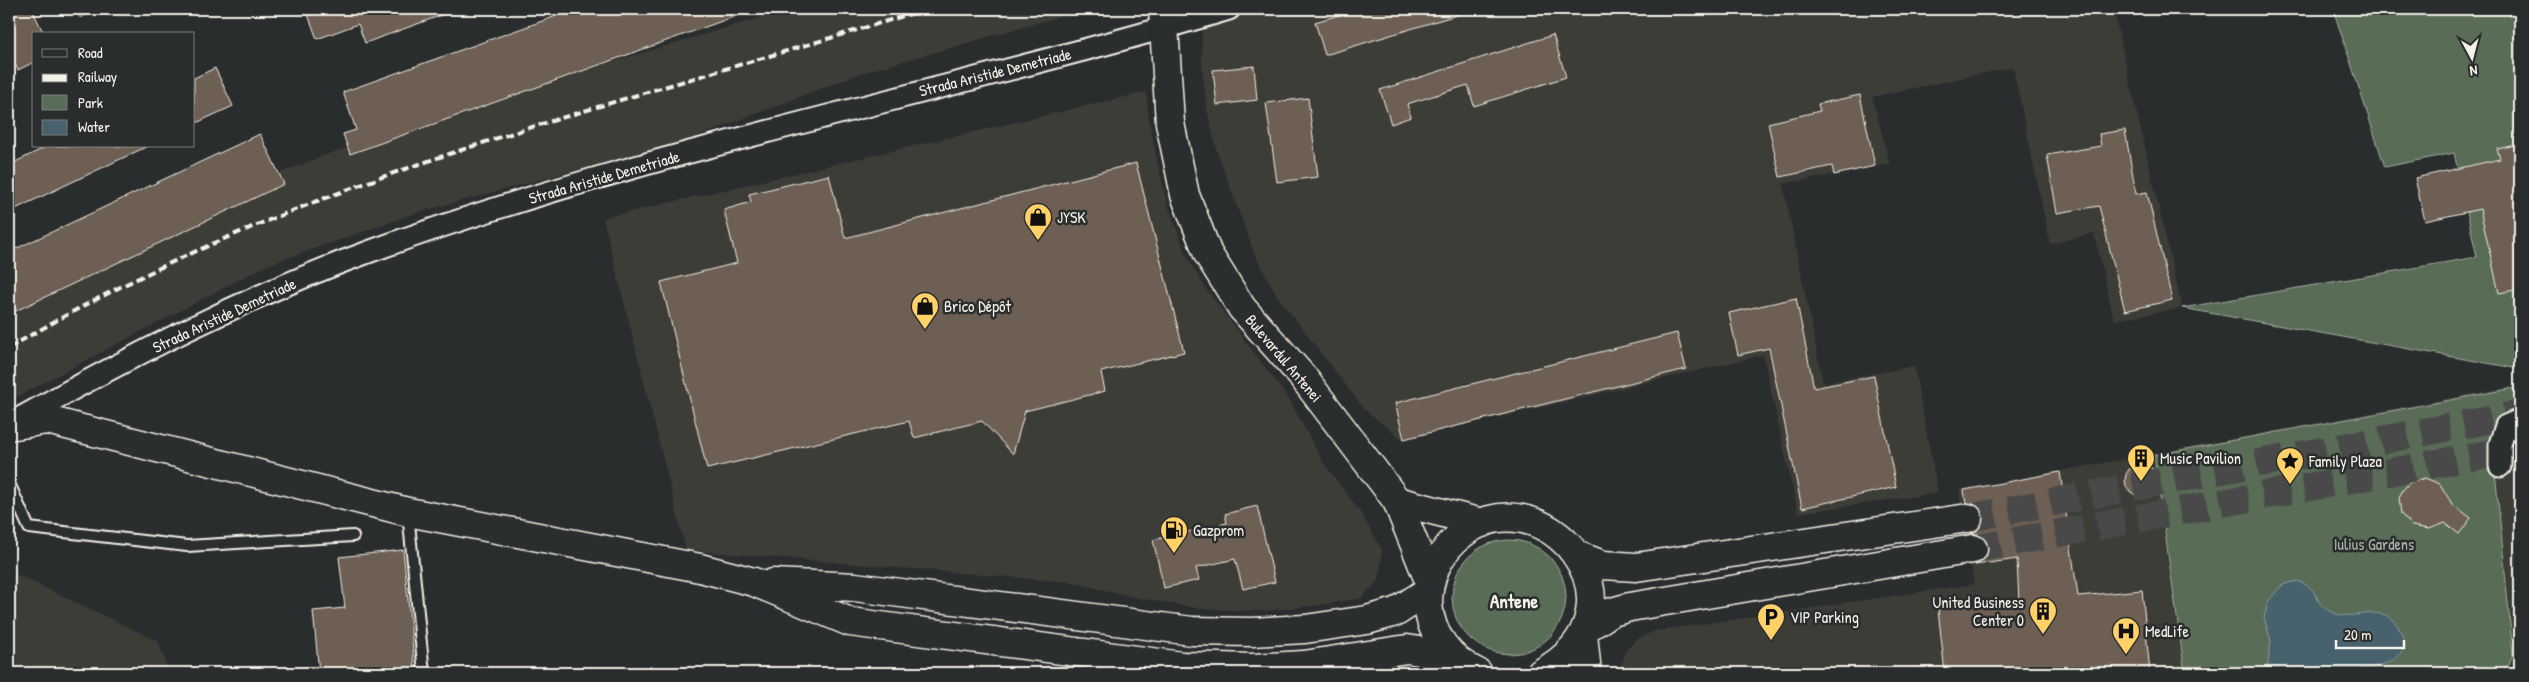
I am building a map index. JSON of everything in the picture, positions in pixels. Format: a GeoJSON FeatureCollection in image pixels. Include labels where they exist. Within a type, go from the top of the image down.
{"type":"FeatureCollection","features":[{"type":"Feature","properties":{"kind":"street","name":"Strada Aristide Demetriade"},"geometry":{"type":"LineString","coordinates":[[9,426],[197,325],[295,281],[412,236],[506,205],[1164,18],[1229,9]]}},
{"type":"Feature","properties":{"kind":"street","name":"Bulevardul Antenei"},"geometry":{"type":"LineString","coordinates":[[1164,18],[1170,123],[1176,158],[1195,225],[1208,254],[1242,308],[1303,377],[1397,500],[1429,587]]}},
{"type":"Feature","properties":{"kind":"street"},"geometry":{"type":"LineString","coordinates":[[9,426],[47,420],[408,512],[700,568],[754,582],[850,622],[1182,666],[1252,668],[1304,664],[1407,648],[1451,656]]}},
{"type":"Feature","properties":{"kind":"street"},"geometry":{"type":"LineString","coordinates":[[2500,466],[2500,444],[2506,426],[2520,420]]}},
{"type":"Feature","properties":{"kind":"street"},"geometry":{"type":"LineString","coordinates":[[1397,500],[1482,523]]}},
{"type":"Feature","properties":{"kind":"street"},"geometry":{"type":"LineString","coordinates":[[1478,673],[1466,668],[1451,656],[1435,632],[1428,605],[1429,587],[1436,563],[1448,546],[1463,532],[1482,523],[1509,518],[1536,522],[1560,536],[1579,556],[1587,574],[1591,592],[1590,611],[1584,632],[1572,650],[1558,664],[1541,673]]}},
{"type":"Feature","properties":{"kind":"street"},"geometry":{"type":"LineString","coordinates":[[1579,556],[1603,566],[1636,567],[1968,518]]}},
{"type":"Feature","properties":{"kind":"street"},"geometry":{"type":"LineString","coordinates":[[1584,632],[1612,612],[1630,606],[1973,549]]}},
{"type":"Feature","properties":{"kind":"street"},"geometry":{"type":"LineString","coordinates":[[754,582],[855,587],[1192,631],[1252,632],[1305,629],[1367,620],[1396,612],[1429,587]]}},
{"type":"Feature","properties":{"kind":"street"},"geometry":{"type":"LineString","coordinates":[[1584,632],[1587,673]]}},
{"type":"Feature","properties":{"kind":"lane"},"geometry":{"type":"LineString","coordinates":[[9,483],[29,528],[187,546],[353,536]]}},
{"type":"Feature","properties":{"kind":"lane"},"geometry":{"type":"LineString","coordinates":[[408,512],[424,673]]}},
{"type":"Feature","properties":{"kind":"shaded area"},"geometry":{"type":"Polygon","coordinates":[[[789,9],[1086,9],[858,74],[683,142],[419,212],[265,266],[9,401],[9,303],[108,251],[245,187],[331,153],[572,74],[789,9]]]}},
{"type":"Feature","properties":{"kind":"shaded area"},"geometry":{"type":"Polygon","coordinates":[[[1202,9],[2113,9],[2182,308],[2114,320],[2094,233],[2050,244],[2013,67],[1872,97],[1890,164],[1783,184],[1823,383],[1914,366],[1938,493],[1798,513],[1763,355],[1403,440],[1364,409],[1276,294],[1254,253],[1217,151],[1207,110],[1202,65],[1202,9]]]}},
{"type":"Feature","properties":{"kind":"shaded area"},"geometry":{"type":"Polygon","coordinates":[[[1146,92],[1150,128],[1166,200],[1187,257],[1206,289],[1289,399],[1323,462],[1361,513],[1382,550],[1379,580],[1361,598],[1321,605],[1264,611],[1202,609],[1139,598],[1070,582],[686,550],[603,218],[1146,92]]]}},
{"type":"Feature","properties":{"kind":"shaded area"},"geometry":{"type":"Polygon","coordinates":[[[2520,385],[2520,673],[1619,673],[1626,650],[1639,638],[1655,631],[1974,584],[1959,490],[2520,385]]]}},
{"type":"Feature","properties":{"kind":"shaded area"},"geometry":{"type":"Polygon","coordinates":[[[9,571],[158,641],[169,673],[9,673],[9,571]]]}},
{"type":"Feature","properties":{"kind":"green space"},"geometry":{"type":"Polygon","coordinates":[[[75,9],[100,9],[80,18],[75,9]]]}},
{"type":"Feature","properties":{"kind":"green space"},"geometry":{"type":"Polygon","coordinates":[[[2333,9],[2520,9],[2520,369],[2182,308],[2477,257],[2454,153],[2385,167],[2333,9]]]}},
{"type":"Feature","properties":{"kind":"green space","name":"Iulius Gardens"},"geometry":{"type":"Polygon","coordinates":[[[2520,387],[2520,452],[2495,471],[2513,654],[2508,666],[2484,673],[2185,673],[2154,455],[2520,387]]]}},
{"type":"Feature","properties":{"kind":"green space"},"geometry":{"type":"Polygon","coordinates":[[[1509,540],[1531,544],[1549,557],[1562,575],[1566,597],[1562,619],[1549,637],[1531,650],[1509,654],[1487,650],[1469,637],[1456,619],[1452,597],[1456,575],[1469,557],[1487,544],[1509,540]]]}},
{"type":"Feature","properties":{"kind":"water"},"geometry":{"type":"Polygon","coordinates":[[[2297,581],[2310,588],[2324,608],[2329,611],[2340,615],[2382,614],[2391,618],[2399,628],[2405,644],[2401,653],[2391,661],[2360,670],[2275,673],[2267,670],[2271,641],[2264,618],[2269,600],[2282,585],[2297,581]]]}},
{"type":"Feature","properties":{"kind":"building"},"geometry":{"type":"Polygon","coordinates":[[[9,9],[32,9],[43,32],[32,32],[32,63],[18,70],[9,52],[9,9]]]}},
{"type":"Feature","properties":{"kind":"building"},"geometry":{"type":"Polygon","coordinates":[[[306,9],[453,9],[453,11],[365,43],[358,24],[317,39],[306,9]]]}},
{"type":"Feature","properties":{"kind":"building"},"geometry":{"type":"Polygon","coordinates":[[[576,9],[750,9],[750,11],[350,154],[343,134],[356,130],[343,92],[576,9]]]}},
{"type":"Feature","properties":{"kind":"building"},"geometry":{"type":"Polygon","coordinates":[[[1359,9],[1463,9],[1463,13],[1325,55],[1315,22],[1359,9]]]}},
{"type":"Feature","properties":{"kind":"building"},"geometry":{"type":"Polygon","coordinates":[[[1553,35],[1566,77],[1474,106],[1468,85],[1407,104],[1411,117],[1391,124],[1380,90],[1553,35]]]}},
{"type":"Feature","properties":{"kind":"building"},"geometry":{"type":"Polygon","coordinates":[[[1254,66],[1257,100],[1217,105],[1213,70],[1254,66]]]}},
{"type":"Feature","properties":{"kind":"building"},"geometry":{"type":"Polygon","coordinates":[[[215,68],[233,106],[195,124],[195,78],[215,68]]]}},
{"type":"Feature","properties":{"kind":"building"},"geometry":{"type":"Polygon","coordinates":[[[1860,95],[1875,166],[1834,175],[1832,166],[1780,177],[1768,123],[1820,111],[1818,104],[1860,95]]]}},
{"type":"Feature","properties":{"kind":"building"},"geometry":{"type":"Polygon","coordinates":[[[1308,98],[1318,177],[1277,182],[1266,103],[1308,98]]]}},
{"type":"Feature","properties":{"kind":"building"},"geometry":{"type":"Polygon","coordinates":[[[2125,130],[2136,194],[2147,192],[2172,300],[2125,311],[2099,206],[2057,213],[2047,155],[2101,146],[2099,134],[2125,130]]]}},
{"type":"Feature","properties":{"kind":"building"},"geometry":{"type":"Polygon","coordinates":[[[260,134],[284,184],[9,314],[9,252],[260,134]]]}},
{"type":"Feature","properties":{"kind":"building"},"geometry":{"type":"Polygon","coordinates":[[[2520,144],[2520,289],[2499,293],[2480,209],[2425,221],[2415,178],[2500,159],[2497,149],[2520,144]]]}},
{"type":"Feature","properties":{"kind":"building"},"geometry":{"type":"Polygon","coordinates":[[[44,148],[144,148],[9,212],[9,165],[44,148]]]}},
{"type":"Feature","properties":{"kind":"building","name":"Brico Dépôt"},"geometry":{"type":"Polygon","coordinates":[[[1136,163],[1184,352],[1101,372],[1105,391],[1025,411],[1013,454],[982,421],[914,438],[909,421],[707,469],[661,282],[737,263],[724,210],[751,202],[749,194],[829,175],[845,238],[1136,163]]]}},
{"type":"Feature","properties":{"kind":"building"},"geometry":{"type":"Polygon","coordinates":[[[1796,298],[1814,388],[1874,376],[1896,487],[1802,508],[1769,348],[1738,355],[1729,313],[1796,298]]]}},
{"type":"Feature","properties":{"kind":"building"},"geometry":{"type":"Polygon","coordinates":[[[1677,333],[1686,369],[1404,439],[1395,403],[1677,333]]]}},
{"type":"Feature","properties":{"kind":"building","name":"Music Pavilion"},"geometry":{"type":"Polygon","coordinates":[[[2141,464],[2147,465],[2152,469],[2156,474],[2156,486],[2152,491],[2147,495],[2141,496],[2135,495],[2130,491],[2126,486],[2125,480],[2126,474],[2130,469],[2135,465],[2141,464]]]}},
{"type":"Feature","properties":{"kind":"building","name":"United Business Center 0"},"geometry":{"type":"Polygon","coordinates":[[[2060,472],[2078,596],[2142,590],[2150,673],[1945,673],[1938,609],[2019,602],[2017,559],[1975,565],[1987,555],[1988,547],[1985,539],[1978,534],[1971,534],[1978,530],[1982,524],[1983,515],[1980,508],[1974,504],[1966,503],[1964,490],[2060,472]]]}},
{"type":"Feature","properties":{"kind":"building"},"geometry":{"type":"Polygon","coordinates":[[[2425,478],[2440,484],[2452,504],[2471,518],[2459,534],[2445,523],[2429,529],[2412,526],[2401,514],[2399,497],[2403,490],[2409,483],[2425,478]]]}},
{"type":"Feature","properties":{"kind":"building"},"geometry":{"type":"Polygon","coordinates":[[[1257,506],[1275,582],[1243,589],[1235,559],[1196,568],[1199,580],[1164,588],[1153,540],[1227,523],[1225,514],[1257,506]]]}},
{"type":"Feature","properties":{"kind":"building"},"geometry":{"type":"Polygon","coordinates":[[[403,550],[415,670],[385,673],[319,673],[313,611],[345,608],[339,557],[403,550]]]}},
{"type":"Feature","properties":{"kind":"tunnel"},"geometry":{"type":"LineString","coordinates":[[1968,518],[2520,414]]}},
{"type":"Feature","properties":{"kind":"tunnel"},"geometry":{"type":"LineString","coordinates":[[1973,549],[2520,448]]}},
{"type":"Feature","properties":{"kind":"railway"},"geometry":{"type":"LineString","coordinates":[[9,348],[116,289],[227,238],[341,192],[574,114],[926,9]]}},
{"type":"Feature","properties":{"kind":"place","name":"JYSK"},"geometry":{"type":"Point","coordinates":[1038,241]}},
{"type":"Feature","properties":{"kind":"place","name":"Brico Dépôt"},"geometry":{"type":"Point","coordinates":[925,330]}},
{"type":"Feature","properties":{"kind":"place","name":"Music Pavilion"},"geometry":{"type":"Point","coordinates":[2141,482]}},
{"type":"Feature","properties":{"kind":"place","name":"Family Plaza"},"geometry":{"type":"Point","coordinates":[2290,485]}},
{"type":"Feature","properties":{"kind":"place","name":"Gazprom"},"geometry":{"type":"Point","coordinates":[1174,554]}},
{"type":"Feature","properties":{"kind":"place","name":"United Business Center 0"},"geometry":{"type":"Point","coordinates":[2043,635]}},
{"type":"Feature","properties":{"kind":"place","name":"VIP Parking"},"geometry":{"type":"Point","coordinates":[1771,641]}},
{"type":"Feature","properties":{"kind":"place","name":"MedLife"},"geometry":{"type":"Point","coordinates":[2126,655]}},
{"type":"Feature","properties":{"kind":"district","name":"Antene"},"geometry":{"type":"Point","coordinates":[1514,601]}}]}
